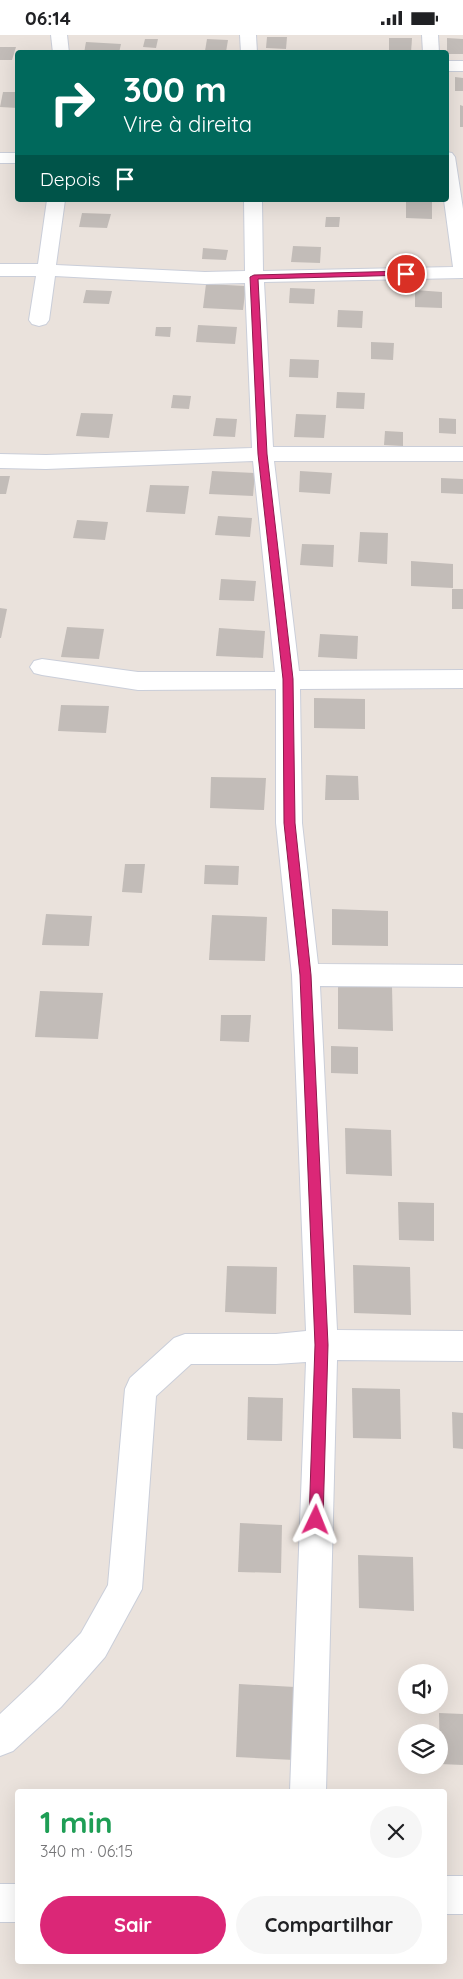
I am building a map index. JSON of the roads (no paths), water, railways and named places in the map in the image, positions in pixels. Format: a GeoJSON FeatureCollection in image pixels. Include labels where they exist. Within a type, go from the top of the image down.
{"type":"FeatureCollection","features":[{"type":"Feature","properties":{"kind":"street"},"geometry":{"type":"LineString","coordinates":[[59,35],[61,50]]}},
{"type":"Feature","properties":{"kind":"street"},"geometry":{"type":"LineString","coordinates":[[248,35],[249,50]]}},
{"type":"Feature","properties":{"kind":"street"},"geometry":{"type":"LineString","coordinates":[[430,35],[431,50]]}},
{"type":"Feature","properties":{"kind":"street"},"geometry":{"type":"LineString","coordinates":[[449,66],[463,65]]}},
{"type":"Feature","properties":{"kind":"street"},"geometry":{"type":"LineString","coordinates":[[0,158],[15,158]]}},
{"type":"Feature","properties":{"kind":"street"},"geometry":{"type":"LineString","coordinates":[[449,158],[463,158]]}},
{"type":"Feature","properties":{"kind":"street"},"geometry":{"type":"LineString","coordinates":[[0,270],[46,270],[204,279],[463,271],[449,178]]}},
{"type":"Feature","properties":{"kind":"street"},"geometry":{"type":"LineString","coordinates":[[39,319],[56,202]]}},
{"type":"Feature","properties":{"kind":"street"},"geometry":{"type":"LineString","coordinates":[[254,202],[254,277],[263,454],[288,679],[289,823],[306,975],[322,1345],[308,1789]]}},
{"type":"Feature","properties":{"kind":"street"},"geometry":{"type":"LineString","coordinates":[[0,461],[46,462],[263,454],[463,455]]}},
{"type":"Feature","properties":{"kind":"street"},"geometry":{"type":"LineString","coordinates":[[42,667],[138,681],[463,679]]}},
{"type":"Feature","properties":{"kind":"street"},"geometry":{"type":"LineString","coordinates":[[306,975],[463,975]]}},
{"type":"Feature","properties":{"kind":"street"},"geometry":{"type":"LineString","coordinates":[[0,1738],[48,1694],[94,1645],[125,1589],[141,1389],[185,1349],[276,1349],[322,1345],[463,1346]]}},
{"type":"Feature","properties":{"kind":"street"},"geometry":{"type":"LineString","coordinates":[[447,1895],[463,1895]]}},
{"type":"Feature","properties":{"kind":"street"},"geometry":{"type":"LineString","coordinates":[[0,1903],[15,1903]]}}]}
